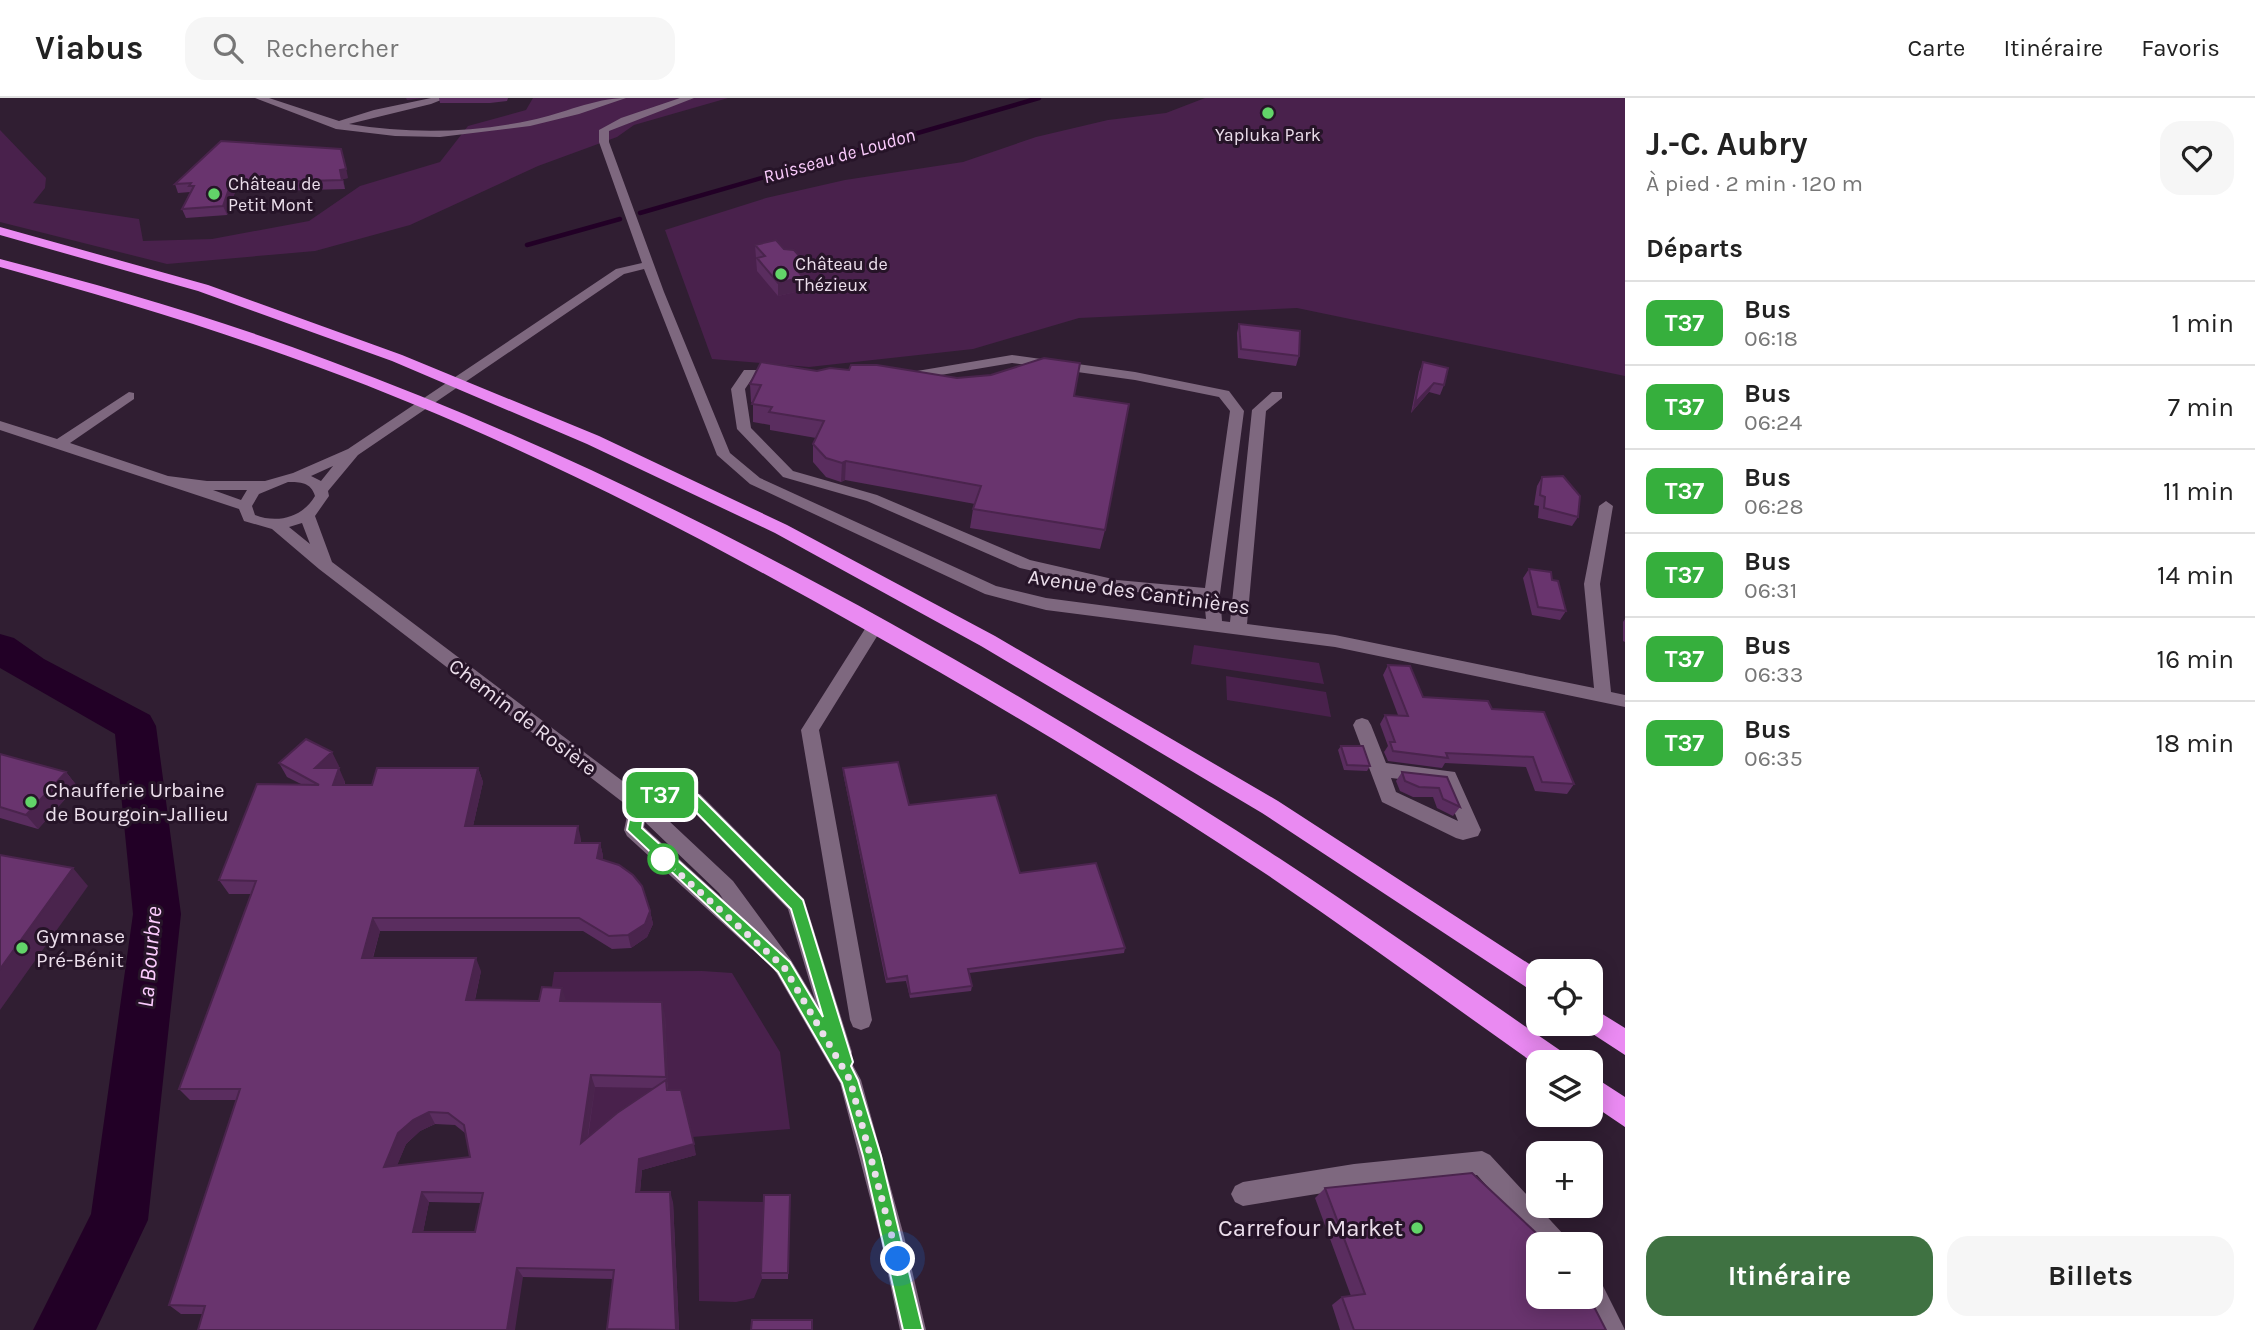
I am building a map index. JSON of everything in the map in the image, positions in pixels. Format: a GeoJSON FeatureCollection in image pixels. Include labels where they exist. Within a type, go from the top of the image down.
{"type":"FeatureCollection","features":[{"type":"Feature","properties":{"kind":"highway"},"geometry":{"type":"LineString","coordinates":[[0,231],[203,288],[397,358],[593,440],[768,523],[988,641],[1270,807],[1526,976]]}},
{"type":"Feature","properties":{"kind":"highway"},"geometry":{"type":"LineString","coordinates":[[0,263],[71,280],[213,323],[376,381],[562,461],[748,554],[876,625],[1230,839],[1538,1050]]}},
{"type":"Feature","properties":{"kind":"highway"},"geometry":{"type":"LineString","coordinates":[[1603,1027],[1625,1043]]}},
{"type":"Feature","properties":{"kind":"highway"},"geometry":{"type":"LineString","coordinates":[[1603,1097],[1625,1114]]}},
{"type":"Feature","properties":{"kind":"street"},"geometry":{"type":"LineString","coordinates":[[260,98],[335,126],[379,133],[463,136],[575,114],[621,98]]}},
{"type":"Feature","properties":{"kind":"street"},"geometry":{"type":"LineString","coordinates":[[335,126],[356,115],[390,111],[441,98]]}},
{"type":"Feature","properties":{"kind":"street"},"geometry":{"type":"LineString","coordinates":[[166,480],[217,487],[264,485],[297,477],[354,452],[620,271],[648,265],[611,164],[604,130],[624,120],[689,98]]}},
{"type":"Feature","properties":{"kind":"street","name":"Avenue des Cantinières"},"geometry":{"type":"LineString","coordinates":[[648,265],[723,455],[755,481],[991,590],[1046,604],[1335,641],[1625,701]]}},
{"type":"Feature","properties":{"kind":"street"},"geometry":{"type":"LineString","coordinates":[[887,377],[901,378],[1013,359],[1135,376],[1224,394],[1237,411],[1212,594],[1214,624]]}},
{"type":"Feature","properties":{"kind":"street"},"geometry":{"type":"LineString","coordinates":[[790,375],[748,373],[738,389],[744,429],[788,474],[872,498],[1026,564],[1117,585],[1212,594]]}},
{"type":"Feature","properties":{"kind":"street"},"geometry":{"type":"LineString","coordinates":[[1238,628],[1259,410],[1277,395]]}},
{"type":"Feature","properties":{"kind":"street"},"geometry":{"type":"LineString","coordinates":[[58,445],[129,396]]}},
{"type":"Feature","properties":{"kind":"street"},"geometry":{"type":"LineString","coordinates":[[0,425],[245,506],[254,491],[264,485]]}},
{"type":"Feature","properties":{"kind":"street"},"geometry":{"type":"LineString","coordinates":[[276,524],[307,514],[320,502],[321,490],[354,452]]}},
{"type":"Feature","properties":{"kind":"street"},"geometry":{"type":"LineString","coordinates":[[297,477],[308,479],[321,490]]}},
{"type":"Feature","properties":{"kind":"street","name":"Chemin de Rosière"},"geometry":{"type":"LineString","coordinates":[[245,506],[249,518],[276,524],[325,565],[639,804]]}},
{"type":"Feature","properties":{"kind":"street"},"geometry":{"type":"LineString","coordinates":[[1604,697],[1592,584],[1606,506]]}},
{"type":"Feature","properties":{"kind":"street"},"geometry":{"type":"LineString","coordinates":[[307,514],[325,565]]}},
{"type":"Feature","properties":{"kind":"street"},"geometry":{"type":"LineString","coordinates":[[861,1020],[810,730],[876,625]]}},
{"type":"Feature","properties":{"kind":"street"},"geometry":{"type":"LineString","coordinates":[[1362,725],[1378,770],[1388,797],[1463,832],[1471,830],[1448,777],[1378,770]]}},
{"type":"Feature","properties":{"kind":"street"},"geometry":{"type":"LineString","coordinates":[[850,1080],[784,967],[634,830],[639,804],[659,795],[693,799],[797,905],[850,1080],[878,1178],[913,1330]]}},
{"type":"Feature","properties":{"kind":"street"},"geometry":{"type":"LineString","coordinates":[[1243,1194],[1354,1176],[1482,1163],[1544,1232]]}},
{"type":"Feature","properties":{"kind":"street"},"geometry":{"type":"LineString","coordinates":[[1601,1309],[1612,1330]]}},
{"type":"Feature","properties":{"kind":"shaded area"},"geometry":{"type":"Polygon","coordinates":[[[533,98],[728,98],[634,125],[617,137],[538,166],[410,225],[315,251],[167,264],[0,222],[0,130],[46,178],[45,188],[33,203],[139,219],[143,241],[212,239],[309,221],[360,186],[440,162],[468,126],[526,110],[533,98]]]}},
{"type":"Feature","properties":{"kind":"shaded area"},"geometry":{"type":"Polygon","coordinates":[[[1205,98],[1625,98],[1625,376],[1297,308],[1079,318],[973,349],[809,367],[712,359],[665,230],[766,198],[845,180],[963,162],[1036,137],[1108,120],[1166,113],[1205,98]]]}},
{"type":"Feature","properties":{"kind":"shaded area"},"geometry":{"type":"Polygon","coordinates":[[[1194,645],[1319,663],[1324,684],[1191,664],[1194,645]]]}},
{"type":"Feature","properties":{"kind":"shaded area"},"geometry":{"type":"Polygon","coordinates":[[[1226,676],[1326,692],[1331,717],[1227,700],[1226,676]]]}},
{"type":"Feature","properties":{"kind":"shaded area"},"geometry":{"type":"Polygon","coordinates":[[[554,972],[732,973],[780,1052],[790,1129],[692,1137],[585,1152],[597,1073],[550,1000],[554,972]]]}},
{"type":"Feature","properties":{"kind":"shaded area"},"geometry":{"type":"Polygon","coordinates":[[[698,1201],[764,1202],[762,1279],[754,1298],[736,1302],[699,1301],[698,1201]]]}},
{"type":"Feature","properties":{"kind":"building"},"geometry":{"type":"Polygon","coordinates":[[[221,141],[341,149],[346,169],[340,170],[342,180],[231,183],[223,206],[182,209],[194,186],[189,186],[191,183],[175,184],[221,141]]]}},
{"type":"Feature","properties":{"kind":"building"},"geometry":{"type":"Polygon","coordinates":[[[776,240],[784,249],[794,250],[808,266],[796,269],[803,277],[778,283],[757,258],[765,256],[755,245],[776,240]]]}},
{"type":"Feature","properties":{"kind":"building"},"geometry":{"type":"Polygon","coordinates":[[[1239,324],[1300,331],[1299,356],[1241,349],[1239,324]]]}},
{"type":"Feature","properties":{"kind":"building"},"geometry":{"type":"Polygon","coordinates":[[[1044,358],[1080,363],[1074,396],[1129,404],[1105,530],[973,509],[981,486],[826,458],[813,444],[824,421],[769,412],[772,407],[752,404],[761,385],[750,384],[761,362],[817,371],[830,368],[849,370],[851,365],[877,365],[957,378],[991,375],[1044,358]]]}},
{"type":"Feature","properties":{"kind":"building"},"geometry":{"type":"Polygon","coordinates":[[[1423,362],[1448,368],[1444,385],[1434,383],[1415,403],[1423,362]]]}},
{"type":"Feature","properties":{"kind":"building"},"geometry":{"type":"Polygon","coordinates":[[[1563,476],[1580,496],[1578,517],[1544,508],[1545,497],[1540,495],[1542,477],[1563,476]]]}},
{"type":"Feature","properties":{"kind":"building"},"geometry":{"type":"Polygon","coordinates":[[[1529,569],[1551,572],[1552,580],[1558,581],[1566,611],[1538,607],[1529,569]]]}},
{"type":"Feature","properties":{"kind":"building"},"geometry":{"type":"Polygon","coordinates":[[[1388,665],[1410,666],[1423,697],[1488,701],[1492,709],[1544,712],[1574,784],[1542,782],[1533,757],[1446,753],[1448,758],[1393,751],[1390,742],[1395,742],[1385,715],[1408,716],[1388,665]]]}},
{"type":"Feature","properties":{"kind":"building"},"geometry":{"type":"Polygon","coordinates":[[[306,739],[332,752],[315,768],[339,768],[333,785],[372,785],[377,768],[478,768],[465,826],[578,826],[575,843],[600,843],[597,858],[619,865],[642,886],[650,911],[645,924],[628,935],[609,936],[579,918],[373,918],[362,958],[476,958],[466,1000],[539,1001],[542,987],[562,988],[560,1001],[662,1002],[666,1077],[591,1075],[581,1143],[617,1113],[666,1080],[667,1090],[681,1090],[694,1144],[639,1159],[636,1192],[670,1192],[676,1330],[607,1329],[614,1270],[517,1268],[507,1330],[198,1330],[205,1306],[169,1305],[240,1089],[179,1089],[256,881],[219,880],[257,784],[319,785],[279,763],[306,739]],[[429,1112],[413,1120],[398,1133],[384,1167],[470,1157],[464,1125],[448,1113],[429,1112]],[[422,1192],[413,1232],[475,1232],[483,1193],[422,1192]]]}},
{"type":"Feature","properties":{"kind":"building"},"geometry":{"type":"Polygon","coordinates":[[[1341,746],[1363,746],[1370,766],[1347,765],[1341,746]]]}},
{"type":"Feature","properties":{"kind":"building"},"geometry":{"type":"Polygon","coordinates":[[[0,754],[66,772],[26,815],[0,807],[0,754]]]}},
{"type":"Feature","properties":{"kind":"building"},"geometry":{"type":"Polygon","coordinates":[[[898,762],[909,805],[996,795],[1020,873],[1096,863],[1125,948],[968,969],[972,986],[910,994],[907,976],[887,979],[843,768],[898,762]]]}},
{"type":"Feature","properties":{"kind":"building"},"geometry":{"type":"Polygon","coordinates":[[[1402,772],[1447,777],[1460,807],[1443,799],[1439,788],[1419,787],[1405,781],[1402,772]]]}},
{"type":"Feature","properties":{"kind":"building"},"geometry":{"type":"Polygon","coordinates":[[[0,855],[73,868],[0,969],[0,855]]]}},
{"type":"Feature","properties":{"kind":"building","name":"Carrefour Market"},"geometry":{"type":"Polygon","coordinates":[[[1472,1173],[1535,1232],[1526,1232],[1526,1309],[1595,1309],[1606,1330],[1354,1330],[1342,1297],[1365,1294],[1325,1188],[1472,1173]]]}},
{"type":"Feature","properties":{"kind":"building"},"geometry":{"type":"Polygon","coordinates":[[[764,1195],[790,1195],[788,1273],[761,1273],[764,1195]]]}},
{"type":"Feature","properties":{"kind":"building"},"geometry":{"type":"Polygon","coordinates":[[[752,1320],[812,1320],[812,1330],[751,1330],[752,1320]]]}},
{"type":"Feature","properties":{"kind":"waterway","name":"Ruisseau de Loudon"},"geometry":{"type":"LineString","coordinates":[[640,213],[1039,98]]}},
{"type":"Feature","properties":{"kind":"waterway","name":"Ruisseau de Loudon"},"geometry":{"type":"LineString","coordinates":[[527,245],[620,219]]}},
{"type":"Feature","properties":{"kind":"waterway","name":"La Bourbre"},"geometry":{"type":"LineString","coordinates":[[0,648],[30,669],[135,726],[157,914],[119,1220],[64,1330]]}},
{"type":"Feature","properties":{"kind":"bus line","name":"T37"},"geometry":{"type":"LineString","coordinates":[[844,1062],[797,905],[693,799],[659,795],[639,804],[634,830],[784,967],[850,1080],[872,1156],[913,1330]]}},
{"type":"Feature","properties":{"kind":"place","name":"Yapluka Park"},"geometry":{"type":"Point","coordinates":[1268,113]}},
{"type":"Feature","properties":{"kind":"place","name":"Château de Petit Mont"},"geometry":{"type":"Point","coordinates":[214,194]}},
{"type":"Feature","properties":{"kind":"place","name":"Château de Thézieux"},"geometry":{"type":"Point","coordinates":[781,274]}},
{"type":"Feature","properties":{"kind":"place","name":"Chaufferie Urbaine de Bourgoin-Jallieu"},"geometry":{"type":"Point","coordinates":[31,802]}},
{"type":"Feature","properties":{"kind":"place","name":"Gymnase Pré-Bénit"},"geometry":{"type":"Point","coordinates":[22,948]}},
{"type":"Feature","properties":{"kind":"place","name":"Carrefour Market"},"geometry":{"type":"Point","coordinates":[1417,1228]}},
{"type":"Feature","properties":{"kind":"route"},"geometry":{"type":"LineString","coordinates":[[663,859],[784,967],[850,1080],[898,1259]]}}]}
